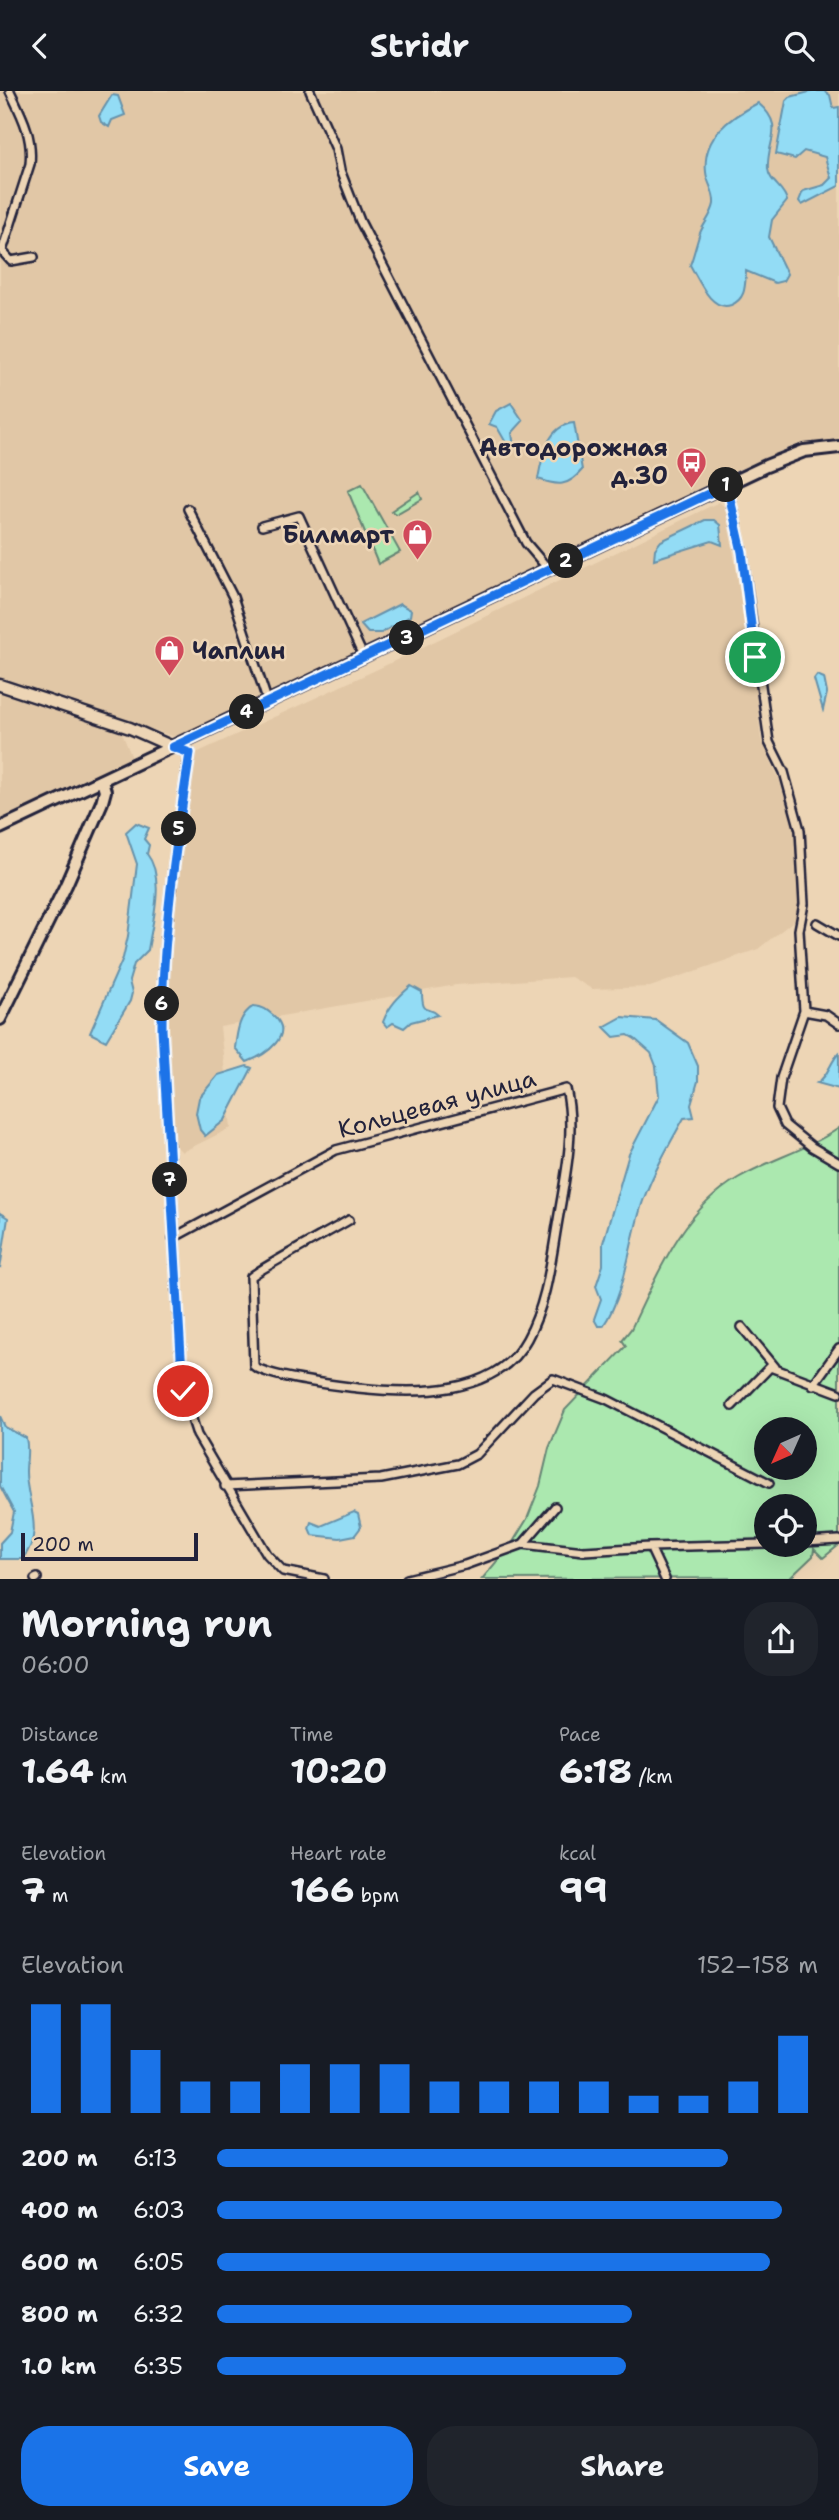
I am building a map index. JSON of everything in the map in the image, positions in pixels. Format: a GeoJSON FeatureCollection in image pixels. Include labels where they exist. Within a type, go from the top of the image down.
{"type":"FeatureCollection","features":[{"type":"Feature","properties":{"kind":"main road"},"geometry":{"type":"LineString","coordinates":[[0,828],[794,454],[839,447]]}},
{"type":"Feature","properties":{"kind":"main road"},"geometry":{"type":"LineString","coordinates":[[0,685],[130,728],[173,747]]}},
{"type":"Feature","properties":{"kind":"main road"},"geometry":{"type":"LineString","coordinates":[[0,1019],[66,885],[97,814],[105,791],[102,781]]}},
{"type":"Feature","properties":{"kind":"street"},"geometry":{"type":"LineString","coordinates":[[10,91],[27,127],[31,150],[30,164],[2,251],[10,261],[34,257]]}},
{"type":"Feature","properties":{"kind":"street"},"geometry":{"type":"LineString","coordinates":[[310,91],[336,149],[340,170],[360,221],[409,320],[526,543],[549,570]]}},
{"type":"Feature","properties":{"kind":"street"},"geometry":{"type":"LineString","coordinates":[[727,485],[742,552],[769,742],[784,772],[800,830],[804,904],[799,930],[804,1011],[781,1078],[777,1108],[785,1125],[812,1147],[839,1163]]}},
{"type":"Feature","properties":{"kind":"street"},"geometry":{"type":"LineString","coordinates":[[188,509],[233,597],[268,703]]}},
{"type":"Feature","properties":{"kind":"street"},"geometry":{"type":"LineString","coordinates":[[262,526],[299,516],[364,658]]}},
{"type":"Feature","properties":{"kind":"street"},"geometry":{"type":"LineString","coordinates":[[173,747],[190,753],[164,933],[162,975],[173,1238],[183,1391],[197,1436],[225,1486],[277,1566],[290,1573],[324,1579]]}},
{"type":"Feature","properties":{"kind":"street"},"geometry":{"type":"LineString","coordinates":[[817,923],[839,936]]}},
{"type":"Feature","properties":{"kind":"street"},"geometry":{"type":"LineString","coordinates":[[804,1011],[826,1015],[839,1024]]}},
{"type":"Feature","properties":{"kind":"street","name":"Кольцевая улица"},"geometry":{"type":"LineString","coordinates":[[173,1238],[336,1150],[566,1089],[572,1113],[563,1190],[541,1303],[526,1341],[495,1371],[453,1388],[380,1390],[328,1384],[254,1366],[251,1277],[254,1272],[281,1260],[349,1220]]}},
{"type":"Feature","properties":{"kind":"street"},"geometry":{"type":"LineString","coordinates":[[742,1327],[776,1369]]}},
{"type":"Feature","properties":{"kind":"street"},"geometry":{"type":"LineString","coordinates":[[813,1385],[839,1349]]}},
{"type":"Feature","properties":{"kind":"street"},"geometry":{"type":"LineString","coordinates":[[732,1406],[767,1369],[776,1369],[839,1393]]}},
{"type":"Feature","properties":{"kind":"street"},"geometry":{"type":"LineString","coordinates":[[225,1486],[381,1479],[439,1470],[477,1454],[534,1393],[553,1379],[606,1399],[769,1483]]}},
{"type":"Feature","properties":{"kind":"street"},"geometry":{"type":"LineString","coordinates":[[523,1544],[555,1507]]}},
{"type":"Feature","properties":{"kind":"street"},"geometry":{"type":"LineString","coordinates":[[817,1541],[839,1540]]}},
{"type":"Feature","properties":{"kind":"street"},"geometry":{"type":"LineString","coordinates":[[408,1579],[453,1569],[523,1544],[584,1551],[754,1544]]}},
{"type":"Feature","properties":{"kind":"street"},"geometry":{"type":"LineString","coordinates":[[650,1548],[666,1579]]}},
{"type":"Feature","properties":{"kind":"shaded area"},"geometry":{"type":"Polygon","coordinates":[[[0,91],[839,91],[839,440],[798,444],[735,471],[178,738],[0,679],[0,91]]]}},
{"type":"Feature","properties":{"kind":"shaded area"},"geometry":{"type":"Polygon","coordinates":[[[719,502],[726,508],[755,684],[761,739],[780,781],[796,831],[799,915],[796,919],[758,949],[650,987],[592,989],[571,977],[456,985],[220,1027],[231,1128],[182,1152],[173,1143],[168,994],[170,935],[194,754],[380,668],[719,502]]]}},
{"type":"Feature","properties":{"kind":"shaded area"},"geometry":{"type":"Polygon","coordinates":[[[0,693],[122,733],[132,758],[0,821],[0,693]]]}},
{"type":"Feature","properties":{"kind":"green space"},"geometry":{"type":"Polygon","coordinates":[[[362,484],[400,552],[378,564],[348,491],[362,484]]]}},
{"type":"Feature","properties":{"kind":"green space"},"geometry":{"type":"Polygon","coordinates":[[[419,492],[422,499],[396,514],[391,511],[419,492]]]}},
{"type":"Feature","properties":{"kind":"green space"},"geometry":{"type":"Polygon","coordinates":[[[839,1128],[839,1545],[823,1558],[817,1552],[817,1494],[754,1494],[754,1557],[812,1557],[790,1578],[482,1579],[513,1542],[527,1519],[540,1486],[549,1448],[565,1410],[626,1346],[622,1340],[631,1329],[662,1265],[687,1226],[718,1192],[738,1178],[839,1128]]]}},
{"type":"Feature","properties":{"kind":"water"},"geometry":{"type":"Polygon","coordinates":[[[824,91],[830,95],[833,108],[839,107],[839,186],[802,205],[799,201],[803,191],[824,185],[831,178],[825,157],[804,151],[795,159],[776,154],[786,101],[790,97],[824,91]]]}},
{"type":"Feature","properties":{"kind":"water"},"geometry":{"type":"Polygon","coordinates":[[[112,95],[118,96],[125,115],[112,120],[109,127],[101,122],[99,116],[112,95]]]}},
{"type":"Feature","properties":{"kind":"water"},"geometry":{"type":"Polygon","coordinates":[[[758,103],[772,120],[769,174],[787,201],[772,220],[769,237],[787,274],[783,281],[775,283],[746,271],[742,296],[731,305],[724,306],[717,304],[706,293],[690,265],[700,233],[714,204],[707,176],[708,148],[713,138],[728,122],[758,103]]]}},
{"type":"Feature","properties":{"kind":"water"},"geometry":{"type":"Polygon","coordinates":[[[511,403],[523,421],[512,433],[514,447],[509,448],[497,427],[489,424],[496,411],[511,403]]]}},
{"type":"Feature","properties":{"kind":"water"},"geometry":{"type":"Polygon","coordinates":[[[574,423],[582,470],[567,482],[551,483],[538,479],[544,452],[552,436],[558,429],[574,423]]]}},
{"type":"Feature","properties":{"kind":"water"},"geometry":{"type":"Polygon","coordinates":[[[705,520],[714,520],[720,525],[722,545],[712,541],[654,559],[655,549],[661,541],[705,520]]]}},
{"type":"Feature","properties":{"kind":"water"},"geometry":{"type":"Polygon","coordinates":[[[400,604],[411,610],[410,616],[381,633],[368,633],[360,624],[400,604]]]}},
{"type":"Feature","properties":{"kind":"water"},"geometry":{"type":"Polygon","coordinates":[[[817,675],[824,678],[827,693],[823,710],[814,679],[817,675]]]}},
{"type":"Feature","properties":{"kind":"water"},"geometry":{"type":"Polygon","coordinates":[[[136,823],[149,828],[144,839],[149,845],[147,854],[156,875],[156,901],[148,950],[134,964],[129,981],[132,993],[130,1001],[106,1041],[90,1033],[123,958],[128,936],[137,864],[126,832],[136,823]]]}},
{"type":"Feature","properties":{"kind":"water"},"geometry":{"type":"Polygon","coordinates":[[[411,986],[422,992],[425,1008],[438,1015],[411,1022],[404,1028],[393,1023],[387,1027],[383,1022],[388,1011],[411,986]]]}},
{"type":"Feature","properties":{"kind":"water"},"geometry":{"type":"Polygon","coordinates":[[[254,1006],[265,1009],[274,1016],[280,1023],[281,1030],[276,1044],[247,1062],[235,1048],[242,1019],[254,1006]]]}},
{"type":"Feature","properties":{"kind":"water"},"geometry":{"type":"Polygon","coordinates":[[[622,1017],[656,1020],[688,1043],[698,1066],[698,1081],[691,1105],[694,1117],[684,1118],[652,1180],[638,1216],[617,1297],[603,1326],[598,1326],[594,1319],[601,1299],[596,1286],[603,1265],[603,1243],[629,1154],[659,1096],[656,1066],[651,1053],[628,1035],[614,1037],[604,1027],[622,1017]]]}},
{"type":"Feature","properties":{"kind":"water"},"geometry":{"type":"Polygon","coordinates":[[[839,1053],[839,1089],[817,1083],[824,1077],[839,1053]]]}},
{"type":"Feature","properties":{"kind":"water"},"geometry":{"type":"Polygon","coordinates":[[[247,1066],[252,1068],[225,1120],[205,1136],[200,1130],[196,1113],[199,1098],[218,1075],[247,1066]]]}},
{"type":"Feature","properties":{"kind":"water"},"geometry":{"type":"Polygon","coordinates":[[[0,1213],[8,1218],[0,1269],[0,1213]]]}},
{"type":"Feature","properties":{"kind":"water"},"geometry":{"type":"Polygon","coordinates":[[[0,1416],[5,1427],[26,1438],[27,1442],[26,1472],[34,1528],[33,1539],[22,1559],[0,1559],[0,1543],[10,1532],[14,1512],[0,1486],[0,1416]]]}},
{"type":"Feature","properties":{"kind":"water"},"geometry":{"type":"Polygon","coordinates":[[[354,1512],[358,1514],[361,1527],[355,1535],[340,1538],[312,1535],[309,1528],[311,1522],[321,1526],[354,1512]]]}},
{"type":"Feature","properties":{"kind":"place","name":"Автодорожная д.30"},"geometry":{"type":"Point","coordinates":[691,489]}},
{"type":"Feature","properties":{"kind":"place","name":"Билмарт"},"geometry":{"type":"Point","coordinates":[417,562]}},
{"type":"Feature","properties":{"kind":"place","name":"Чаплин"},"geometry":{"type":"Point","coordinates":[169,678]}},
{"type":"Feature","properties":{"kind":"route"},"geometry":{"type":"LineString","coordinates":[[183,1391],[177,1324],[162,1029],[162,975],[164,933],[190,753],[173,747],[727,485],[742,552],[755,657]]}}]}
